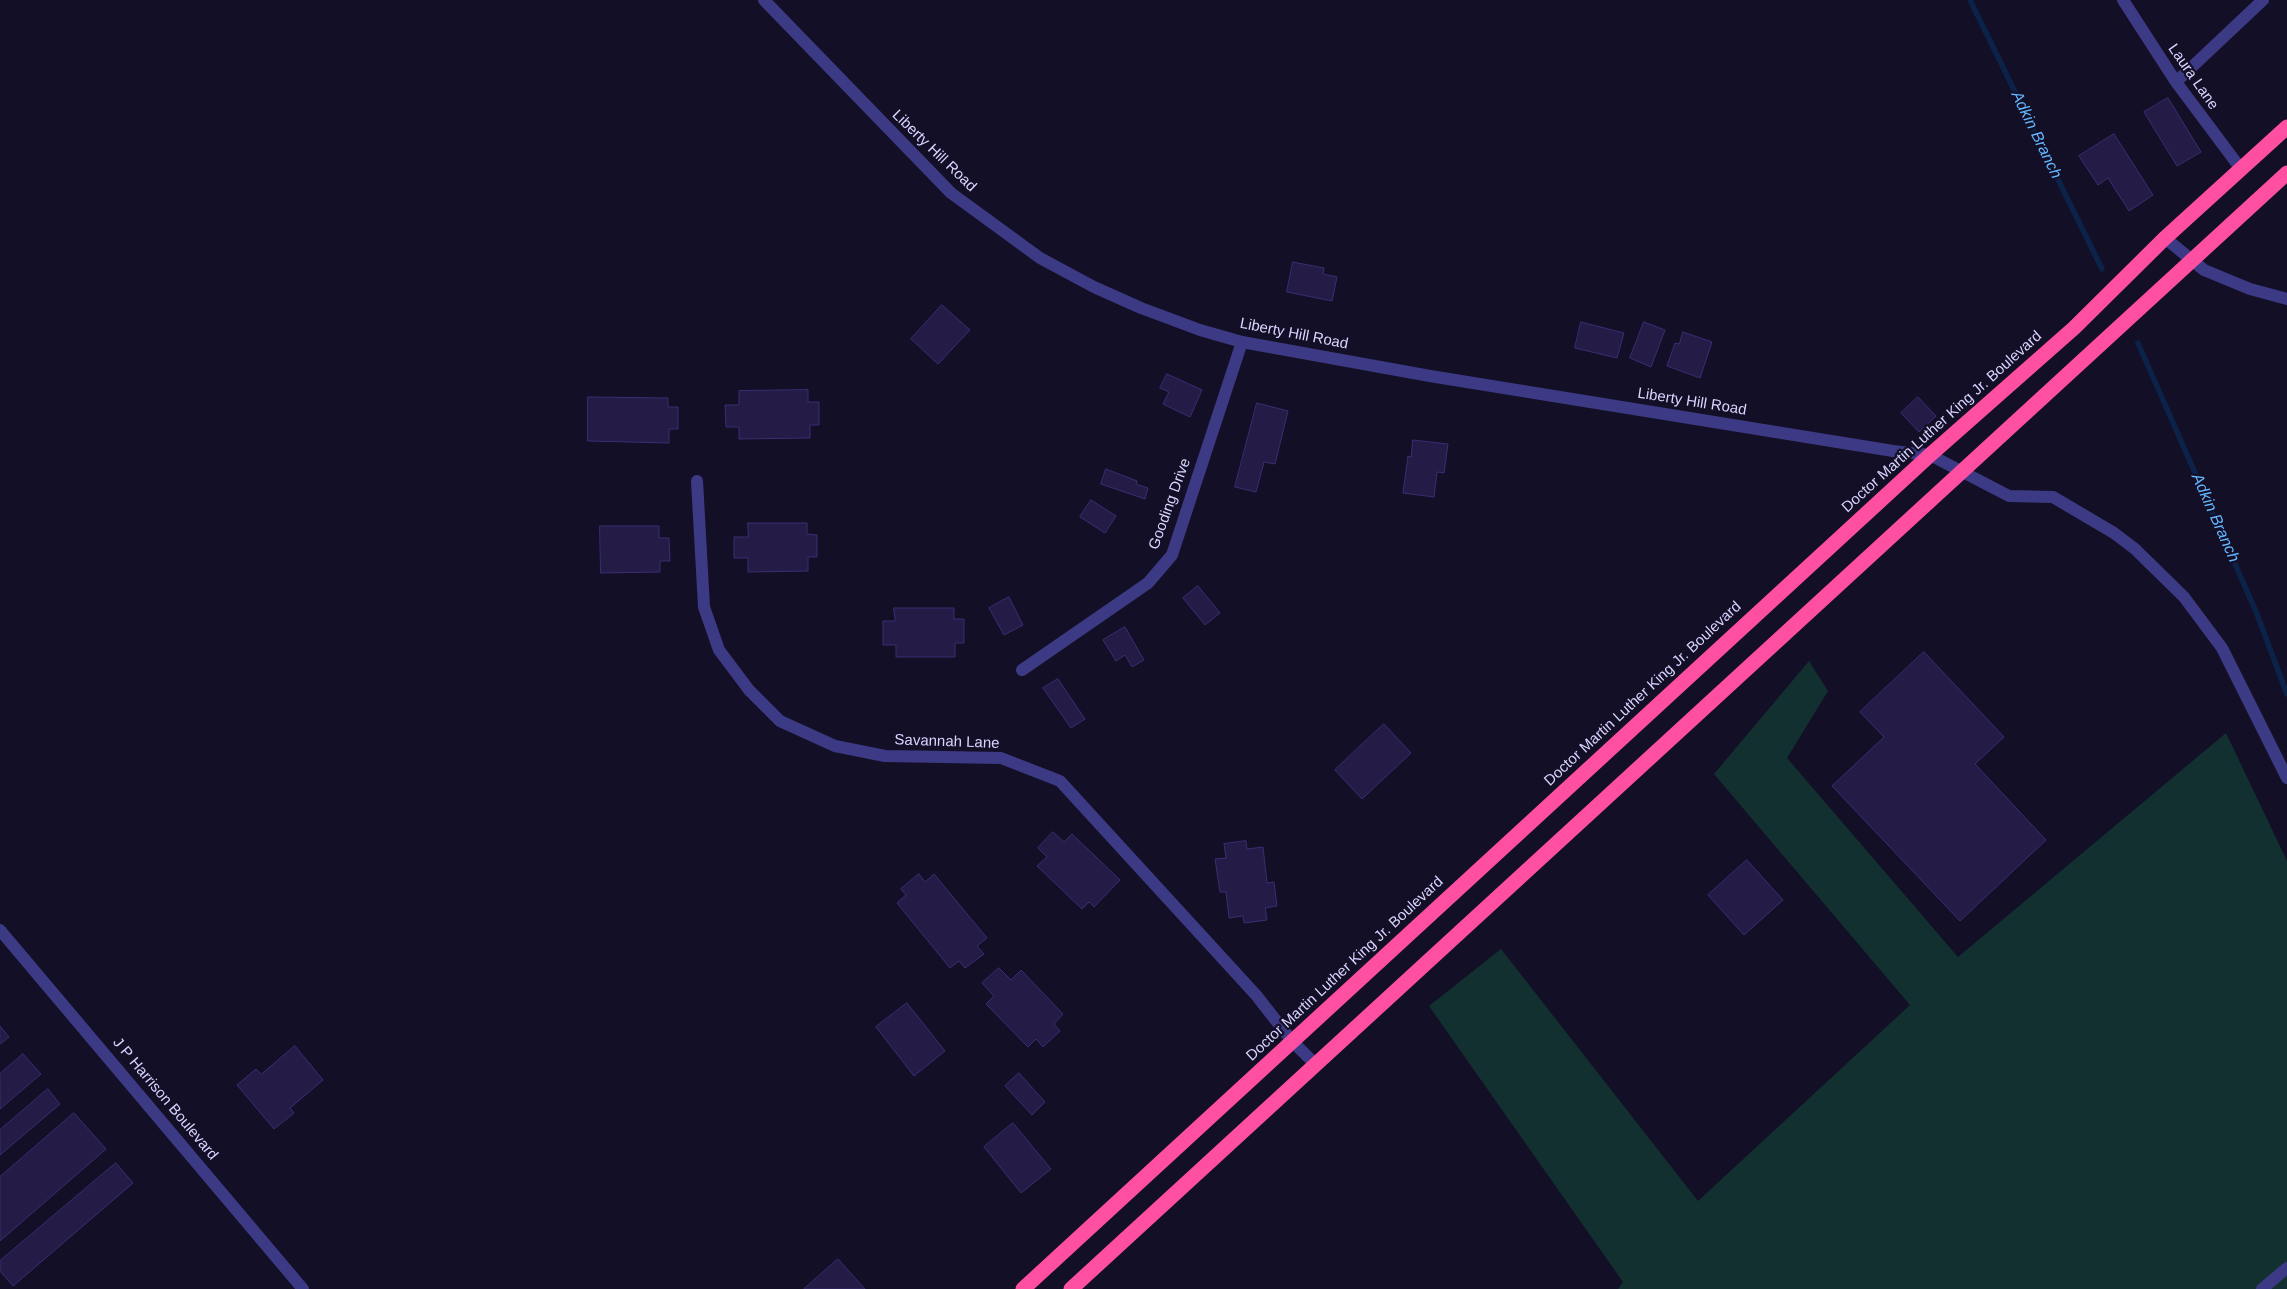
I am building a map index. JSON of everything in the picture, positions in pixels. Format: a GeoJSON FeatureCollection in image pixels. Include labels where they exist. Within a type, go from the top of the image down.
{"type":"FeatureCollection","features":[{"type":"Feature","properties":{"kind":"highway","name":"Doctor Martin Luther King Jr. Boulevard"},"geometry":{"type":"LineString","coordinates":[[1023,1289],[1930,455],[2074,328],[2165,238],[2287,127]]}},
{"type":"Feature","properties":{"kind":"highway"},"geometry":{"type":"LineString","coordinates":[[1071,1289],[2287,173]]}},
{"type":"Feature","properties":{"kind":"street","name":"Liberty Hill Road"},"geometry":{"type":"LineString","coordinates":[[764,0],[915,159],[951,193],[1011,239],[1094,287],[1200,330],[1242,342],[1440,377],[1893,451],[1930,455]]}},
{"type":"Feature","properties":{"kind":"street","name":"Laura Lane"},"geometry":{"type":"LineString","coordinates":[[2123,0],[2176,82],[2240,169]]}},
{"type":"Feature","properties":{"kind":"street"},"geometry":{"type":"LineString","coordinates":[[2176,82],[2263,0]]}},
{"type":"Feature","properties":{"kind":"street"},"geometry":{"type":"LineString","coordinates":[[2165,238],[2204,270],[2227,281],[2287,299]]}},
{"type":"Feature","properties":{"kind":"street","name":"Gooding Drive"},"geometry":{"type":"LineString","coordinates":[[1022,670],[1148,583],[1172,555],[1242,342]]}},
{"type":"Feature","properties":{"kind":"street"},"geometry":{"type":"LineString","coordinates":[[1930,455],[2009,496],[2053,497],[2114,533],[2154,566],[2184,596],[2222,648],[2287,778]]}},
{"type":"Feature","properties":{"kind":"street","name":"Savannah Lane"},"geometry":{"type":"LineString","coordinates":[[698,481],[704,608],[718,650],[748,690],[780,721],[835,746],[884,756],[1000,758],[1060,782],[1256,995],[1292,1041],[1314,1064]]}},
{"type":"Feature","properties":{"kind":"street","name":"J P Harrison Boulevard"},"geometry":{"type":"LineString","coordinates":[[0,930],[304,1289]]}},
{"type":"Feature","properties":{"kind":"street"},"geometry":{"type":"LineString","coordinates":[[2262,1289],[2287,1268]]}},
{"type":"Feature","properties":{"kind":"green space"},"geometry":{"type":"Polygon","coordinates":[[[1809,661],[1828,691],[1787,758],[1958,957],[2226,733],[2287,861],[2287,1289],[1618,1289],[1623,1282],[1429,1006],[1501,949],[1698,1201],[1910,1005],[1714,774],[1809,661]]]}},
{"type":"Feature","properties":{"kind":"building"},"geometry":{"type":"Polygon","coordinates":[[[2168,98],[2201,152],[2177,166],[2144,112],[2168,98]]]}},
{"type":"Feature","properties":{"kind":"building"},"geometry":{"type":"Polygon","coordinates":[[[2114,134],[2153,195],[2129,211],[2108,178],[2098,185],[2079,156],[2114,134]]]}},
{"type":"Feature","properties":{"kind":"building"},"geometry":{"type":"Polygon","coordinates":[[[1293,262],[1324,268],[1323,274],[1337,277],[1332,301],[1287,292],[1293,262]]]}},
{"type":"Feature","properties":{"kind":"building"},"geometry":{"type":"Polygon","coordinates":[[[942,305],[970,330],[938,364],[911,339],[942,305]]]}},
{"type":"Feature","properties":{"kind":"building"},"geometry":{"type":"Polygon","coordinates":[[[1581,322],[1624,333],[1617,358],[1575,348],[1581,322]]]}},
{"type":"Feature","properties":{"kind":"building"},"geometry":{"type":"Polygon","coordinates":[[[1644,322],[1665,330],[1651,367],[1630,358],[1644,322]]]}},
{"type":"Feature","properties":{"kind":"building"},"geometry":{"type":"Polygon","coordinates":[[[1683,332],[1712,342],[1700,378],[1667,366],[1675,343],[1679,344],[1683,332]]]}},
{"type":"Feature","properties":{"kind":"building"},"geometry":{"type":"Polygon","coordinates":[[[1167,374],[1202,390],[1190,417],[1163,404],[1169,392],[1160,388],[1167,374]]]}},
{"type":"Feature","properties":{"kind":"building"},"geometry":{"type":"Polygon","coordinates":[[[808,390],[808,402],[819,402],[819,425],[810,425],[810,438],[739,439],[739,427],[726,427],[725,405],[739,405],[739,391],[808,390]]]}},
{"type":"Feature","properties":{"kind":"building"},"geometry":{"type":"Polygon","coordinates":[[[588,397],[668,398],[668,407],[678,407],[678,429],[669,429],[669,443],[588,441],[588,397]]]}},
{"type":"Feature","properties":{"kind":"building"},"geometry":{"type":"Polygon","coordinates":[[[1918,397],[1936,416],[1919,432],[1901,413],[1918,397]]]}},
{"type":"Feature","properties":{"kind":"building"},"geometry":{"type":"Polygon","coordinates":[[[1257,403],[1288,411],[1275,464],[1264,462],[1256,492],[1235,487],[1257,403]]]}},
{"type":"Feature","properties":{"kind":"building"},"geometry":{"type":"Polygon","coordinates":[[[1413,440],[1448,444],[1444,473],[1437,472],[1434,497],[1403,493],[1408,456],[1411,457],[1413,440]]]}},
{"type":"Feature","properties":{"kind":"building"},"geometry":{"type":"Polygon","coordinates":[[[1106,469],[1137,481],[1136,484],[1148,488],[1145,499],[1101,484],[1106,469]]]}},
{"type":"Feature","properties":{"kind":"building"},"geometry":{"type":"Polygon","coordinates":[[[1091,500],[1116,516],[1105,533],[1080,517],[1091,500]]]}},
{"type":"Feature","properties":{"kind":"building"},"geometry":{"type":"Polygon","coordinates":[[[748,523],[807,523],[807,534],[817,535],[817,557],[808,557],[808,571],[748,572],[748,558],[734,558],[734,537],[748,537],[748,523]]]}},
{"type":"Feature","properties":{"kind":"building"},"geometry":{"type":"Polygon","coordinates":[[[600,526],[659,526],[659,538],[669,538],[670,561],[660,561],[660,572],[601,573],[600,526]]]}},
{"type":"Feature","properties":{"kind":"building"},"geometry":{"type":"Polygon","coordinates":[[[1198,586],[1220,613],[1205,625],[1183,598],[1198,586]]]}},
{"type":"Feature","properties":{"kind":"building"},"geometry":{"type":"Polygon","coordinates":[[[1009,597],[1023,625],[1004,635],[989,608],[1009,597]]]}},
{"type":"Feature","properties":{"kind":"building"},"geometry":{"type":"Polygon","coordinates":[[[894,608],[954,608],[954,619],[964,619],[964,643],[955,643],[955,657],[896,657],[896,645],[883,645],[883,621],[895,621],[894,608]]]}},
{"type":"Feature","properties":{"kind":"building"},"geometry":{"type":"Polygon","coordinates":[[[1125,627],[1144,660],[1132,667],[1125,655],[1116,661],[1103,640],[1125,627]]]}},
{"type":"Feature","properties":{"kind":"building"},"geometry":{"type":"Polygon","coordinates":[[[1924,652],[2004,737],[1975,764],[2046,840],[1960,921],[1832,786],[1884,737],[1860,712],[1924,652]]]}},
{"type":"Feature","properties":{"kind":"building"},"geometry":{"type":"Polygon","coordinates":[[[1058,679],[1085,719],[1071,728],[1043,688],[1058,679]]]}},
{"type":"Feature","properties":{"kind":"building"},"geometry":{"type":"Polygon","coordinates":[[[1384,724],[1411,753],[1362,799],[1335,770],[1384,724]]]}},
{"type":"Feature","properties":{"kind":"building"},"geometry":{"type":"Polygon","coordinates":[[[1053,832],[1064,842],[1072,834],[1120,880],[1094,907],[1089,902],[1082,909],[1037,866],[1047,857],[1038,848],[1053,832]]]}},
{"type":"Feature","properties":{"kind":"building"},"geometry":{"type":"Polygon","coordinates":[[[1246,841],[1247,849],[1263,847],[1267,883],[1274,882],[1277,906],[1265,908],[1267,920],[1244,923],[1243,916],[1229,918],[1226,892],[1220,892],[1215,859],[1226,858],[1224,844],[1246,841]]]}},
{"type":"Feature","properties":{"kind":"building"},"geometry":{"type":"Polygon","coordinates":[[[1747,860],[1783,900],[1744,935],[1708,895],[1747,860]]]}},
{"type":"Feature","properties":{"kind":"building"},"geometry":{"type":"Polygon","coordinates":[[[919,874],[925,882],[934,874],[987,938],[977,946],[984,954],[965,968],[959,961],[950,968],[897,903],[906,895],[901,889],[919,874]]]}},
{"type":"Feature","properties":{"kind":"building"},"geometry":{"type":"Polygon","coordinates":[[[999,968],[1011,980],[1021,970],[1063,1014],[1054,1024],[1060,1031],[1043,1047],[1036,1039],[1028,1047],[986,1004],[994,996],[982,983],[999,968]]]}},
{"type":"Feature","properties":{"kind":"building"},"geometry":{"type":"Polygon","coordinates":[[[907,1003],[945,1051],[914,1076],[876,1027],[907,1003]]]}},
{"type":"Feature","properties":{"kind":"building"},"geometry":{"type":"Polygon","coordinates":[[[0,1026],[9,1037],[0,1044],[0,1026]]]}},
{"type":"Feature","properties":{"kind":"building"},"geometry":{"type":"Polygon","coordinates":[[[295,1046],[323,1080],[290,1108],[294,1113],[274,1129],[237,1085],[256,1069],[261,1074],[295,1046]]]}},
{"type":"Feature","properties":{"kind":"building"},"geometry":{"type":"Polygon","coordinates":[[[23,1054],[41,1074],[0,1109],[0,1074],[23,1054]]]}},
{"type":"Feature","properties":{"kind":"building"},"geometry":{"type":"Polygon","coordinates":[[[1019,1073],[1045,1102],[1032,1115],[1005,1086],[1019,1073]]]}},
{"type":"Feature","properties":{"kind":"building"},"geometry":{"type":"Polygon","coordinates":[[[48,1089],[60,1104],[0,1155],[0,1130],[48,1089]]]}},
{"type":"Feature","properties":{"kind":"building"},"geometry":{"type":"Polygon","coordinates":[[[74,1113],[106,1149],[0,1241],[0,1177],[74,1113]]]}},
{"type":"Feature","properties":{"kind":"building"},"geometry":{"type":"Polygon","coordinates":[[[1013,1123],[1051,1169],[1021,1193],[984,1147],[1013,1123]]]}},
{"type":"Feature","properties":{"kind":"building"},"geometry":{"type":"Polygon","coordinates":[[[116,1163],[133,1183],[13,1286],[0,1271],[0,1261],[116,1163]]]}},
{"type":"Feature","properties":{"kind":"building"},"geometry":{"type":"Polygon","coordinates":[[[838,1259],[865,1289],[804,1289],[838,1259]]]}},
{"type":"Feature","properties":{"kind":"waterway","name":"Adkin Branch"},"geometry":{"type":"LineString","coordinates":[[1970,0],[2102,269]]}},
{"type":"Feature","properties":{"kind":"waterway","name":"Adkin Branch"},"geometry":{"type":"LineString","coordinates":[[2138,343],[2257,614],[2287,694]]}}]}
